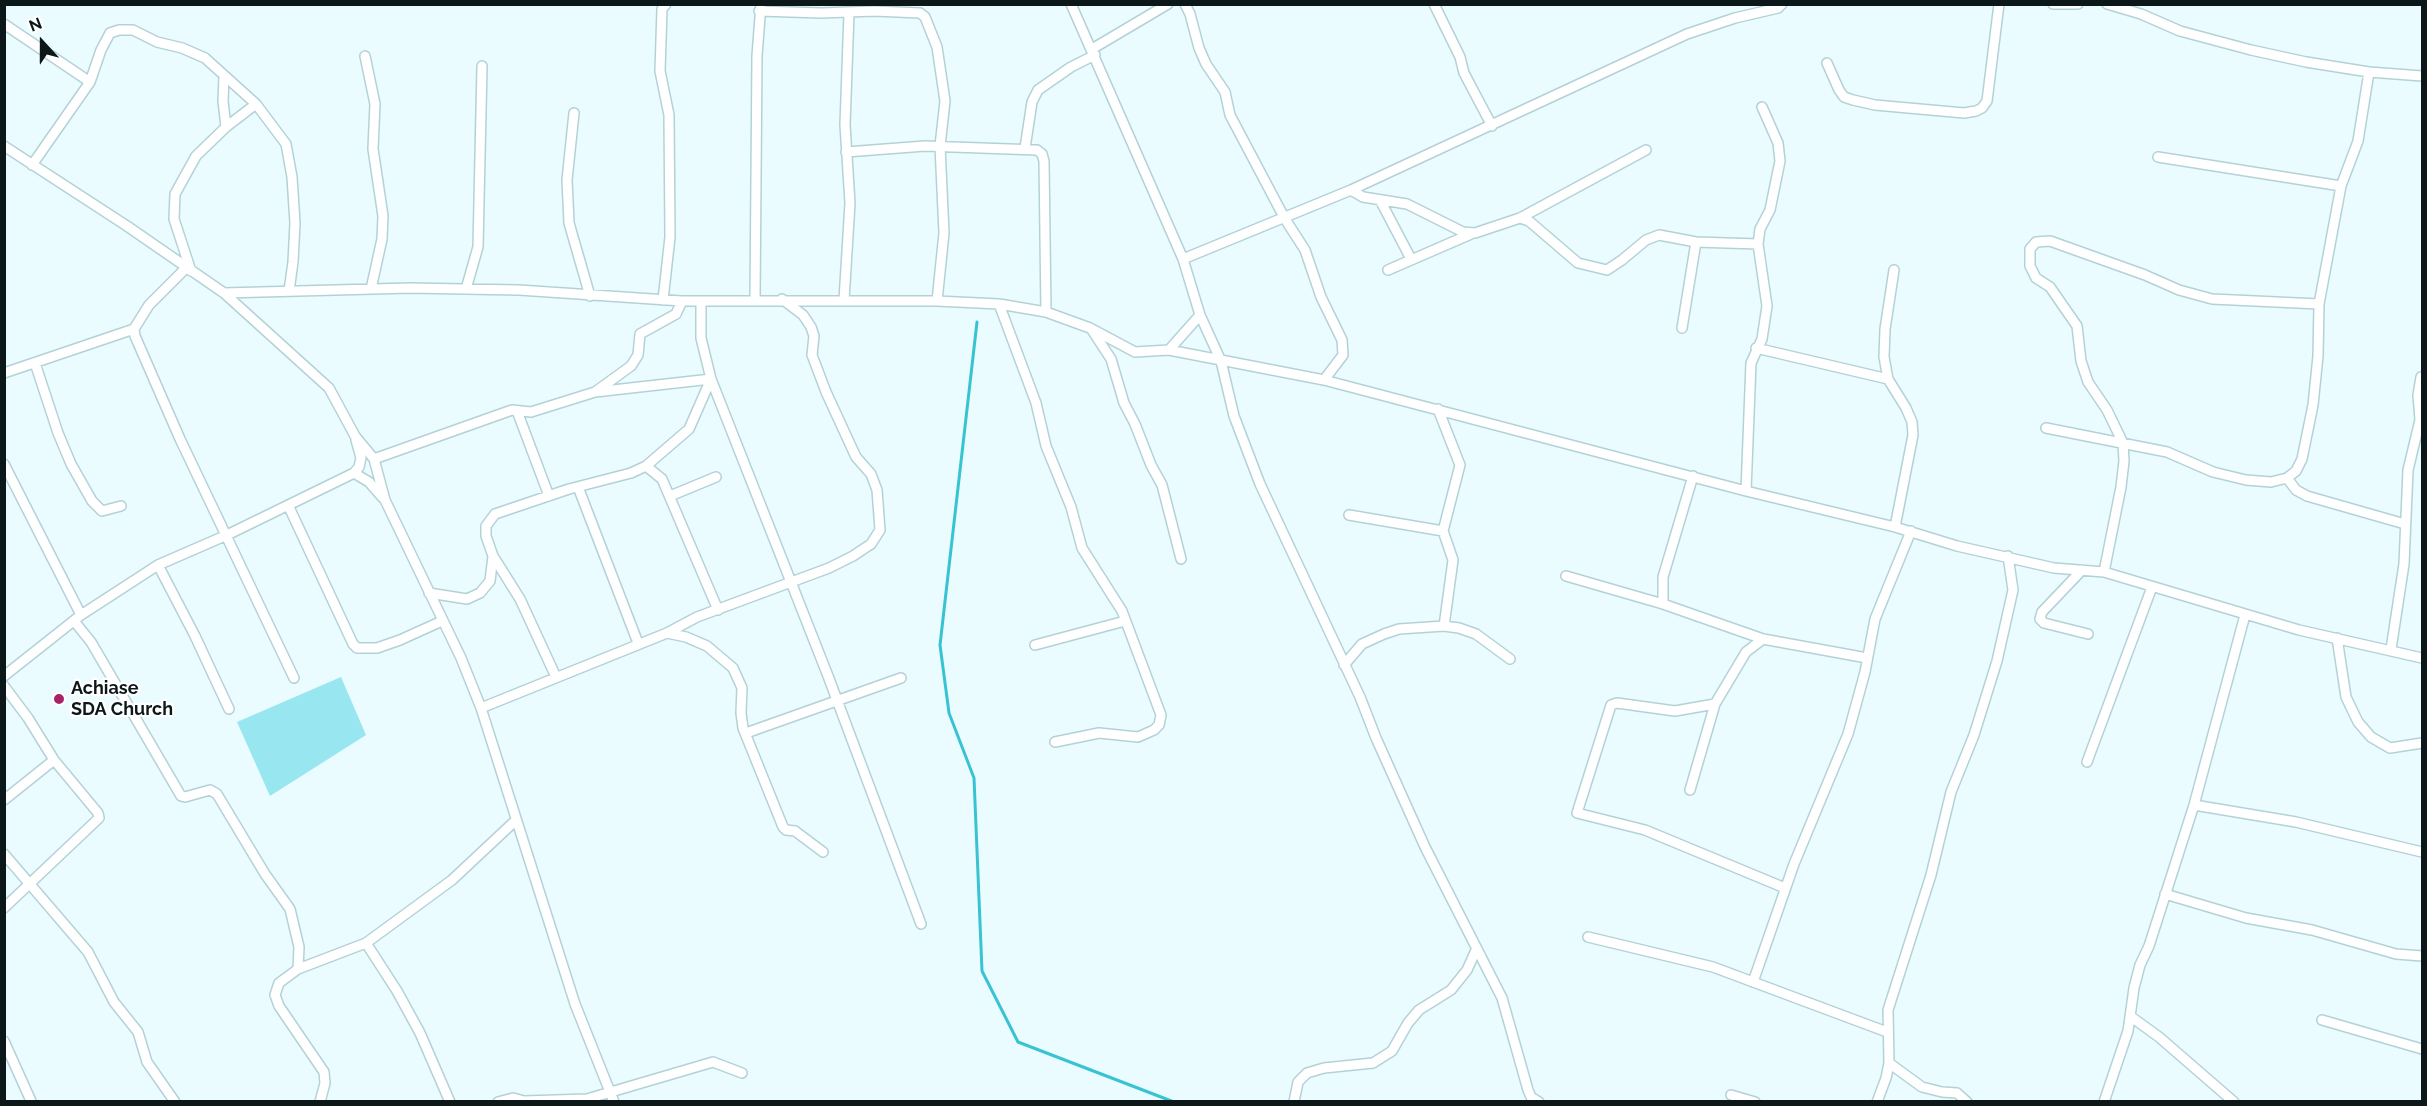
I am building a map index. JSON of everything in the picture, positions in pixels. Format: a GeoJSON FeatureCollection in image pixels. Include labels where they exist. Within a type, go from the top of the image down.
{"type":"FeatureCollection","features":[{"type":"Feature","properties":{"kind":"street"},"geometry":{"type":"LineString","coordinates":[[663,300],[670,237],[669,115],[660,71],[662,9],[666,4]]}},
{"type":"Feature","properties":{"kind":"street"},"geometry":{"type":"LineString","coordinates":[[1071,4],[1183,259],[1200,315],[1221,361],[1234,416],[1260,484],[1344,664],[1416,827],[1502,998],[1527,1090],[1531,1097],[1539,1101]]}},
{"type":"Feature","properties":{"kind":"street"},"geometry":{"type":"LineString","coordinates":[[1025,148],[1032,102],[1038,90],[1168,4]]}},
{"type":"Feature","properties":{"kind":"street"},"geometry":{"type":"LineString","coordinates":[[1185,4],[1191,14],[1199,48],[1206,64],[1225,93],[1230,115],[1285,219],[1305,250],[1321,297],[1342,340],[1343,356],[1324,380]]}},
{"type":"Feature","properties":{"kind":"street"},"geometry":{"type":"LineString","coordinates":[[1434,4],[1460,57],[1464,73],[1492,126]]}},
{"type":"Feature","properties":{"kind":"street"},"geometry":{"type":"LineString","coordinates":[[1749,4],[1752,16]]}},
{"type":"Feature","properties":{"kind":"street"},"geometry":{"type":"LineString","coordinates":[[1183,259],[1351,190],[1687,34],[1735,18],[1752,16],[1778,8],[1782,4]]}},
{"type":"Feature","properties":{"kind":"street"},"geometry":{"type":"LineString","coordinates":[[1827,63],[1844,97],[1853,100],[1908,108],[1964,113],[1976,111],[1982,108],[1987,101],[1999,4]]}},
{"type":"Feature","properties":{"kind":"street"},"geometry":{"type":"LineString","coordinates":[[2053,4],[2078,4]]}},
{"type":"Feature","properties":{"kind":"street"},"geometry":{"type":"LineString","coordinates":[[2107,4],[2141,14],[2180,31],[2251,50],[2369,72],[2422,76]]}},
{"type":"Feature","properties":{"kind":"street"},"geometry":{"type":"LineString","coordinates":[[755,300],[757,56],[760,8],[849,13],[874,11],[920,13],[925,17],[937,47],[945,101],[940,146],[944,233],[937,301]]}},
{"type":"Feature","properties":{"kind":"street"},"geometry":{"type":"LineString","coordinates":[[844,300],[850,203],[846,152],[849,13]]}},
{"type":"Feature","properties":{"kind":"street"},"geometry":{"type":"LineString","coordinates":[[4,24],[90,82]]}},
{"type":"Feature","properties":{"kind":"street"},"geometry":{"type":"LineString","coordinates":[[32,165],[90,82],[101,50],[110,33],[119,30],[133,30],[157,42],[182,48],[205,58],[256,104],[286,144],[292,177],[295,223],[289,291]]}},
{"type":"Feature","properties":{"kind":"street"},"geometry":{"type":"LineString","coordinates":[[365,56],[375,104],[373,149],[383,216],[382,239],[371,289]]}},
{"type":"Feature","properties":{"kind":"street"},"geometry":{"type":"LineString","coordinates":[[466,289],[478,247],[482,66]]}},
{"type":"Feature","properties":{"kind":"street"},"geometry":{"type":"LineString","coordinates":[[2046,428],[2168,452],[2213,472],[2246,480],[2271,482],[2287,478],[2296,471],[2302,459],[2313,405],[2318,356],[2319,304],[2341,186],[2358,141],[2369,72]]}},
{"type":"Feature","properties":{"kind":"street"},"geometry":{"type":"LineString","coordinates":[[224,76],[226,126]]}},
{"type":"Feature","properties":{"kind":"street"},"geometry":{"type":"LineString","coordinates":[[188,270],[174,219],[175,194],[196,156],[226,126],[256,104]]}},
{"type":"Feature","properties":{"kind":"street"},"geometry":{"type":"LineString","coordinates":[[1746,491],[1751,363],[1762,339],[1767,306],[1767,292],[1758,244],[1760,229],[1770,210],[1780,161],[1778,143],[1762,107]]}},
{"type":"Feature","properties":{"kind":"street"},"geometry":{"type":"LineString","coordinates":[[574,113],[567,180],[570,223],[590,296]]}},
{"type":"Feature","properties":{"kind":"street"},"geometry":{"type":"LineString","coordinates":[[846,152],[940,146],[1037,150],[1042,154],[1044,161],[1047,312]]}},
{"type":"Feature","properties":{"kind":"street"},"geometry":{"type":"LineString","coordinates":[[4,147],[127,226],[224,293],[329,388],[355,436],[374,459],[385,500],[481,708],[574,1004],[612,1097]]}},
{"type":"Feature","properties":{"kind":"street"},"geometry":{"type":"LineString","coordinates":[[1388,270],[1475,233],[1520,218],[1646,150]]}},
{"type":"Feature","properties":{"kind":"street"},"geometry":{"type":"LineString","coordinates":[[2158,157],[2341,186]]}},
{"type":"Feature","properties":{"kind":"street"},"geometry":{"type":"LineString","coordinates":[[1351,190],[1363,197],[1407,204],[1463,232],[1475,233]]}},
{"type":"Feature","properties":{"kind":"street"},"geometry":{"type":"LineString","coordinates":[[1380,200],[1412,259]]}},
{"type":"Feature","properties":{"kind":"street"},"geometry":{"type":"LineString","coordinates":[[1520,218],[1529,221],[1578,263],[1607,270],[1623,260],[1646,240],[1659,235],[1696,242],[1758,244]]}},
{"type":"Feature","properties":{"kind":"street"},"geometry":{"type":"LineString","coordinates":[[2104,572],[2121,487],[2124,461],[2123,443],[2107,410],[2088,382],[2081,361],[2077,326],[2050,287],[2036,278],[2030,266],[2030,249],[2036,242],[2050,241],[2145,275],[2179,290],[2212,299],[2319,304]]}},
{"type":"Feature","properties":{"kind":"street"},"geometry":{"type":"LineString","coordinates":[[1682,328],[1696,242]]}},
{"type":"Feature","properties":{"kind":"street"},"geometry":{"type":"LineString","coordinates":[[4,373],[134,329],[150,305],[188,270]]}},
{"type":"Feature","properties":{"kind":"street"},"geometry":{"type":"LineString","coordinates":[[1894,270],[1885,329],[1884,357],[1888,379],[1906,408],[1912,422],[1913,435],[1895,527]]}},
{"type":"Feature","properties":{"kind":"street"},"geometry":{"type":"LineString","coordinates":[[224,293],[466,289],[519,290],[682,301],[782,299],[999,304],[1047,312],[1090,328],[1135,352],[1169,351],[1324,380],[1746,491],[1911,531],[1957,546],[2054,568],[2104,572],[2245,615],[2422,658]]}},
{"type":"Feature","properties":{"kind":"street"},"geometry":{"type":"LineString","coordinates":[[481,708],[718,610],[791,583],[853,556],[871,544],[879,530],[877,490],[871,474],[856,457],[825,392],[812,355],[814,336],[811,327],[803,315],[782,299]]}},
{"type":"Feature","properties":{"kind":"street"},"geometry":{"type":"LineString","coordinates":[[595,392],[631,366],[638,355],[640,334],[676,314],[682,301]]}},
{"type":"Feature","properties":{"kind":"street"},"geometry":{"type":"LineString","coordinates":[[701,301],[700,338],[711,379],[837,699],[921,924]]}},
{"type":"Feature","properties":{"kind":"street"},"geometry":{"type":"LineString","coordinates":[[999,304],[1036,403],[1046,446],[1071,507],[1082,548],[1122,611],[1161,715],[1159,725],[1154,730],[1138,737],[1099,733],[1055,742]]}},
{"type":"Feature","properties":{"kind":"street"},"geometry":{"type":"LineString","coordinates":[[1169,351],[1200,315]]}},
{"type":"Feature","properties":{"kind":"street"},"geometry":{"type":"LineString","coordinates":[[1090,328],[1111,359],[1124,403],[1162,485],[1181,559]]}},
{"type":"Feature","properties":{"kind":"street"},"geometry":{"type":"LineString","coordinates":[[134,329],[180,439],[294,678]]}},
{"type":"Feature","properties":{"kind":"street"},"geometry":{"type":"LineString","coordinates":[[1756,348],[1888,379]]}},
{"type":"Feature","properties":{"kind":"street"},"geometry":{"type":"LineString","coordinates":[[35,363],[70,464],[92,501],[102,512],[121,506]]}},
{"type":"Feature","properties":{"kind":"street"},"geometry":{"type":"LineString","coordinates":[[2391,649],[2404,564],[2408,470],[2421,422],[2418,395],[2421,377]]}},
{"type":"Feature","properties":{"kind":"street"},"geometry":{"type":"LineString","coordinates":[[374,459],[502,414],[517,411],[531,412],[595,392],[711,379]]}},
{"type":"Feature","properties":{"kind":"street"},"geometry":{"type":"LineString","coordinates":[[556,677],[520,598],[493,555],[486,536],[486,526],[489,520],[495,514],[578,487],[631,473],[646,466],[689,429],[711,379]]}},
{"type":"Feature","properties":{"kind":"street"},"geometry":{"type":"LineString","coordinates":[[1438,409],[1460,465],[1443,531],[1453,560],[1444,626]]}},
{"type":"Feature","properties":{"kind":"street"},"geometry":{"type":"LineString","coordinates":[[517,411],[549,496]]}},
{"type":"Feature","properties":{"kind":"street"},"geometry":{"type":"LineString","coordinates":[[4,676],[77,618],[158,565],[227,535],[354,473],[359,467],[361,458],[355,436]]}},
{"type":"Feature","properties":{"kind":"street"},"geometry":{"type":"LineString","coordinates":[[4,464],[77,618],[181,796],[210,790],[217,794],[265,874],[290,909],[299,947],[298,969]]}},
{"type":"Feature","properties":{"kind":"street"},"geometry":{"type":"LineString","coordinates":[[646,466],[662,479],[718,610]]}},
{"type":"Feature","properties":{"kind":"street"},"geometry":{"type":"LineString","coordinates":[[354,473],[369,482],[385,500]]}},
{"type":"Feature","properties":{"kind":"street"},"geometry":{"type":"LineString","coordinates":[[1663,604],[1662,577],[1693,476]]}},
{"type":"Feature","properties":{"kind":"street"},"geometry":{"type":"LineString","coordinates":[[670,496],[716,477]]}},
{"type":"Feature","properties":{"kind":"street"},"geometry":{"type":"LineString","coordinates":[[2287,478],[2296,490],[2307,496],[2405,524]]}},
{"type":"Feature","properties":{"kind":"street"},"geometry":{"type":"LineString","coordinates":[[578,487],[638,643]]}},
{"type":"Feature","properties":{"kind":"street"},"geometry":{"type":"LineString","coordinates":[[288,505],[353,644],[357,648],[377,648],[393,643],[442,621]]}},
{"type":"Feature","properties":{"kind":"street"},"geometry":{"type":"LineString","coordinates":[[1348,515],[1443,531]]}},
{"type":"Feature","properties":{"kind":"street"},"geometry":{"type":"LineString","coordinates":[[1753,982],[1814,811],[1848,734],[1865,672],[1875,619],[1911,531]]}},
{"type":"Feature","properties":{"kind":"street"},"geometry":{"type":"LineString","coordinates":[[429,593],[467,599],[480,593],[490,581],[493,555]]}},
{"type":"Feature","properties":{"kind":"street"},"geometry":{"type":"LineString","coordinates":[[1877,1101],[1889,1063],[1888,1010],[1931,875],[1951,792],[1974,735],[1997,661],[2013,590],[2008,556]]}},
{"type":"Feature","properties":{"kind":"street"},"geometry":{"type":"LineString","coordinates":[[158,565],[229,709]]}},
{"type":"Feature","properties":{"kind":"street"},"geometry":{"type":"LineString","coordinates":[[2082,570],[2042,612],[2040,620],[2088,634]]}},
{"type":"Feature","properties":{"kind":"street"},"geometry":{"type":"LineString","coordinates":[[1566,576],[1663,604],[1763,639],[1867,657]]}},
{"type":"Feature","properties":{"kind":"street"},"geometry":{"type":"LineString","coordinates":[[2087,762],[2152,587]]}},
{"type":"Feature","properties":{"kind":"street"},"geometry":{"type":"LineString","coordinates":[[2104,1101],[2128,1031],[2134,988],[2194,806],[2245,615]]}},
{"type":"Feature","properties":{"kind":"street"},"geometry":{"type":"LineString","coordinates":[[1035,645],[1125,621]]}},
{"type":"Feature","properties":{"kind":"street"},"geometry":{"type":"LineString","coordinates":[[1344,664],[1362,644],[1384,634],[1399,629],[1444,626],[1476,634],[1510,659]]}},
{"type":"Feature","properties":{"kind":"street"},"geometry":{"type":"LineString","coordinates":[[667,633],[686,637],[707,646],[733,668],[742,688],[741,713],[746,733],[783,827],[786,830],[795,831],[824,852]]}},
{"type":"Feature","properties":{"kind":"street"},"geometry":{"type":"LineString","coordinates":[[2337,638],[2346,697],[2358,722],[2371,737],[2390,748],[2422,742]]}},
{"type":"Feature","properties":{"kind":"street"},"geometry":{"type":"LineString","coordinates":[[1690,790],[1715,704],[1746,652],[1763,639]]}},
{"type":"Feature","properties":{"kind":"street"},"geometry":{"type":"LineString","coordinates":[[746,733],[901,678]]}},
{"type":"Feature","properties":{"kind":"street"},"geometry":{"type":"LineString","coordinates":[[4,686],[28,717],[54,760],[98,813],[99,818],[4,908]]}},
{"type":"Feature","properties":{"kind":"street"},"geometry":{"type":"LineString","coordinates":[[1715,704],[1675,711],[1611,705],[1577,813],[1645,830],[1785,888]]}},
{"type":"Feature","properties":{"kind":"street"},"geometry":{"type":"LineString","coordinates":[[4,800],[54,760]]}},
{"type":"Feature","properties":{"kind":"street"},"geometry":{"type":"LineString","coordinates":[[2194,806],[2305,824],[2422,852]]}},
{"type":"Feature","properties":{"kind":"street"},"geometry":{"type":"LineString","coordinates":[[320,1101],[325,1083],[324,1072],[279,1006],[275,994],[279,984],[298,969],[366,943],[453,880],[515,820]]}},
{"type":"Feature","properties":{"kind":"street"},"geometry":{"type":"LineString","coordinates":[[4,855],[88,952],[114,1002],[138,1032],[147,1062],[175,1101]]}},
{"type":"Feature","properties":{"kind":"street"},"geometry":{"type":"LineString","coordinates":[[2164,894],[2253,920],[2312,930],[2386,951],[2422,956]]}},
{"type":"Feature","properties":{"kind":"street"},"geometry":{"type":"LineString","coordinates":[[1588,937],[1713,968],[1887,1032]]}},
{"type":"Feature","properties":{"kind":"street"},"geometry":{"type":"LineString","coordinates":[[366,943],[415,1025],[450,1101]]}},
{"type":"Feature","properties":{"kind":"street"},"geometry":{"type":"LineString","coordinates":[[1294,1101],[1298,1082],[1307,1073],[1323,1068],[1373,1063],[1392,1051],[1408,1023],[1419,1010],[1451,990],[1467,970],[1476,950]]}},
{"type":"Feature","properties":{"kind":"street"},"geometry":{"type":"LineString","coordinates":[[2130,1016],[2159,1037],[2234,1101]]}},
{"type":"Feature","properties":{"kind":"street"},"geometry":{"type":"LineString","coordinates":[[2322,1020],[2422,1049]]}},
{"type":"Feature","properties":{"kind":"street"},"geometry":{"type":"LineString","coordinates":[[4,1041],[31,1101]]}},
{"type":"Feature","properties":{"kind":"street"},"geometry":{"type":"LineString","coordinates":[[498,1101],[513,1098],[524,1101],[612,1097],[713,1062],[742,1072]]}},
{"type":"Feature","properties":{"kind":"street"},"geometry":{"type":"LineString","coordinates":[[1889,1063],[1922,1087],[1957,1093],[1967,1101]]}},
{"type":"Feature","properties":{"kind":"street"},"geometry":{"type":"LineString","coordinates":[[1731,1095],[1755,1101]]}},
{"type":"Feature","properties":{"kind":"shaded area"},"geometry":{"type":"Polygon","coordinates":[[[341,677],[366,735],[270,796],[237,722],[341,677]]]}},
{"type":"Feature","properties":{"kind":"waterway"},"geometry":{"type":"LineString","coordinates":[[977,322],[940,645],[949,713],[974,778],[982,971],[1018,1042],[1174,1102]]}},
{"type":"Feature","properties":{"kind":"place","name":"Achiase SDA Church"},"geometry":{"type":"Point","coordinates":[59,699]}}]}
